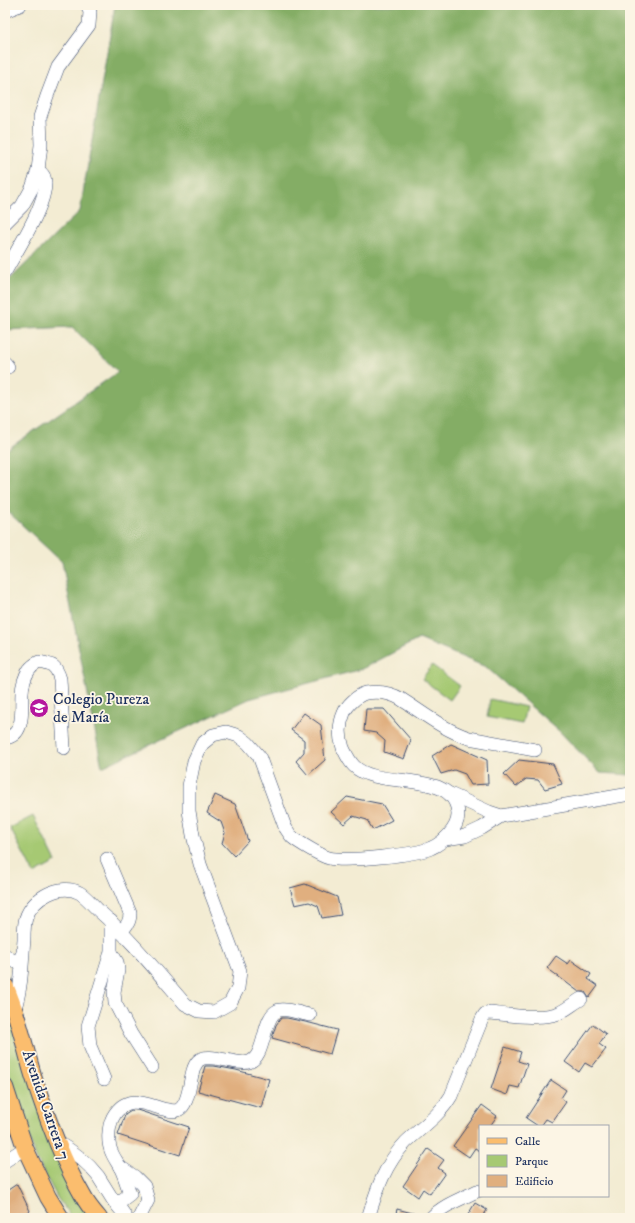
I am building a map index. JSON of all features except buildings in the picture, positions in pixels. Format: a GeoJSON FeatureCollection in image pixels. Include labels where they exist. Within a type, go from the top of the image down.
{"type":"FeatureCollection","features":[{"type":"Feature","properties":{"kind":"main road","name":"Avenida Carrera 7"},"geometry":{"type":"LineString","coordinates":[[5,985],[15,1008],[33,1075],[57,1142],[83,1197],[99,1218]]}},
{"type":"Feature","properties":{"kind":"main road","name":"Avenida Carrera 7"},"geometry":{"type":"LineString","coordinates":[[5,1087],[25,1148],[48,1197],[61,1218]]}},
{"type":"Feature","properties":{"kind":"street"},"geometry":{"type":"LineString","coordinates":[[5,11],[20,5]]}},
{"type":"Feature","properties":{"kind":"street"},"geometry":{"type":"LineString","coordinates":[[5,223],[22,206],[32,188],[38,170],[41,145],[40,117],[46,96],[58,67],[89,25],[90,12],[87,5]]}},
{"type":"Feature","properties":{"kind":"street"},"geometry":{"type":"LineString","coordinates":[[5,272],[38,213],[44,194],[45,181],[44,176],[38,170]]}},
{"type":"Feature","properties":{"kind":"street"},"geometry":{"type":"LineString","coordinates":[[5,738],[13,735],[18,729],[22,720],[22,692],[24,681],[28,671],[39,662],[49,664],[57,669],[60,679],[64,748]]}},
{"type":"Feature","properties":{"kind":"street"},"geometry":{"type":"LineString","coordinates":[[501,816],[425,783],[380,778],[355,767],[346,755],[341,741],[340,726],[344,712],[351,702],[365,693],[393,694],[458,735],[535,750]]}},
{"type":"Feature","properties":{"kind":"street"},"geometry":{"type":"LineString","coordinates":[[15,1008],[22,973],[22,955],[26,919],[36,901],[51,892],[67,888],[80,893],[111,921],[185,1004],[199,1011],[214,1012],[230,1003],[238,988],[240,971],[200,864],[189,811],[189,786],[194,761],[202,744],[213,735],[226,732],[239,736],[248,742],[259,756],[285,827],[292,837],[318,854],[327,858],[336,860],[399,855],[430,848],[444,839],[456,825],[458,815],[456,805],[450,794]]}},
{"type":"Feature","properties":{"kind":"street"},"geometry":{"type":"LineString","coordinates":[[444,839],[465,836],[482,828],[501,816],[630,794]]}},
{"type":"Feature","properties":{"kind":"street"},"geometry":{"type":"LineString","coordinates":[[108,859],[130,912],[130,919],[121,932]]}},
{"type":"Feature","properties":{"kind":"street"},"geometry":{"type":"LineString","coordinates":[[104,1079],[90,1046],[88,1026],[111,952],[111,921]]}},
{"type":"Feature","properties":{"kind":"street"},"geometry":{"type":"LineString","coordinates":[[111,952],[117,962],[118,970],[114,992],[115,1003],[130,1034],[152,1067]]}},
{"type":"Feature","properties":{"kind":"street"},"geometry":{"type":"LineString","coordinates":[[5,955],[14,962],[17,962],[20,960],[22,955]]}},
{"type":"Feature","properties":{"kind":"street"},"geometry":{"type":"LineString","coordinates":[[368,1218],[382,1176],[393,1157],[406,1142],[439,1112],[451,1096],[485,1014],[551,1016],[580,999]]}},
{"type":"Feature","properties":{"kind":"street"},"geometry":{"type":"LineString","coordinates":[[114,1201],[122,1200],[130,1194],[120,1167],[111,1153],[109,1130],[112,1119],[124,1104],[140,1102],[172,1111],[179,1110],[185,1103],[195,1065],[200,1059],[207,1057],[241,1063],[250,1062],[256,1057],[261,1048],[269,1019],[277,1011],[282,1010],[310,1015]]}},
{"type":"Feature","properties":{"kind":"street"},"geometry":{"type":"LineString","coordinates":[[57,1142],[71,1150],[98,1176],[126,1218]]}},
{"type":"Feature","properties":{"kind":"street"},"geometry":{"type":"LineString","coordinates":[[5,1161],[25,1148]]}},
{"type":"Feature","properties":{"kind":"street"},"geometry":{"type":"LineString","coordinates":[[120,1167],[135,1177],[144,1186],[148,1200],[139,1218]]}},
{"type":"Feature","properties":{"kind":"street"},"geometry":{"type":"LineString","coordinates":[[431,1218],[444,1208],[477,1191]]}},
{"type":"Feature","properties":{"kind":"green space"},"geometry":{"type":"Polygon","coordinates":[[[115,5],[630,5],[630,775],[600,773],[559,731],[486,667],[419,639],[362,669],[249,699],[102,767],[62,562],[5,509],[5,451],[118,372],[72,327],[5,330],[5,284],[80,211],[115,5]]]}},
{"type":"Feature","properties":{"kind":"green space"},"geometry":{"type":"Polygon","coordinates":[[[432,665],[460,686],[450,700],[422,679],[432,665]]]}},
{"type":"Feature","properties":{"kind":"green space"},"geometry":{"type":"Polygon","coordinates":[[[490,699],[526,707],[522,724],[487,717],[490,699]]]}},
{"type":"Feature","properties":{"kind":"green space"},"geometry":{"type":"Polygon","coordinates":[[[33,816],[56,862],[34,874],[10,828],[33,816]]]}},
{"type":"Feature","properties":{"kind":"green space"},"geometry":{"type":"Polygon","coordinates":[[[5,1004],[91,1218],[72,1218],[58,1199],[36,1158],[21,1115],[5,1060],[5,1004]]]}},
{"type":"Feature","properties":{"kind":"place","name":"Colegio Pureza de María"},"geometry":{"type":"Point","coordinates":[39,708]}}]}
